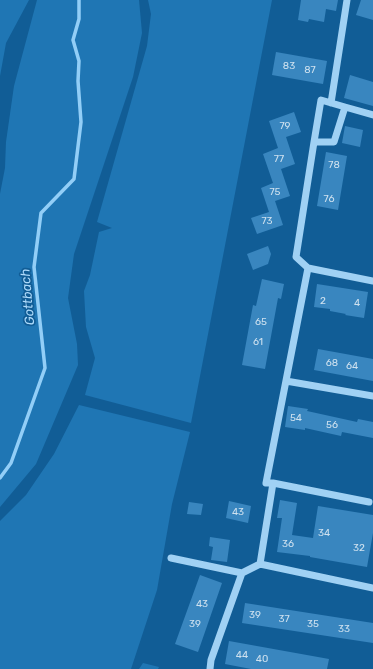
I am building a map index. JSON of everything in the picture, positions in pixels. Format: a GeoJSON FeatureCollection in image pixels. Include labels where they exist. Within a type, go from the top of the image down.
{"type":"FeatureCollection","features":[{"type":"Feature","properties":{"kind":"street"},"geometry":{"type":"LineString","coordinates":[[331,103],[347,0]]}},
{"type":"Feature","properties":{"kind":"street"},"geometry":{"type":"LineString","coordinates":[[373,115],[321,100],[296,257],[308,268],[373,281]]}},
{"type":"Feature","properties":{"kind":"street"},"geometry":{"type":"LineString","coordinates":[[314,142],[334,142],[345,106]]}},
{"type":"Feature","properties":{"kind":"street"},"geometry":{"type":"LineString","coordinates":[[308,268],[266,483],[273,483],[369,502]]}},
{"type":"Feature","properties":{"kind":"street"},"geometry":{"type":"LineString","coordinates":[[286,381],[373,396]]}},
{"type":"Feature","properties":{"kind":"street"},"geometry":{"type":"LineString","coordinates":[[260,564],[273,483]]}},
{"type":"Feature","properties":{"kind":"street"},"geometry":{"type":"LineString","coordinates":[[170,558],[242,573],[260,564],[373,588]]}},
{"type":"Feature","properties":{"kind":"street"},"geometry":{"type":"LineString","coordinates":[[210,669],[211,660],[242,573]]}},
{"type":"Feature","properties":{"kind":"shaded area"},"geometry":{"type":"Polygon","coordinates":[[[0,0],[29,0],[6,43],[0,76],[0,0]]]}},
{"type":"Feature","properties":{"kind":"shaded area"},"geometry":{"type":"Polygon","coordinates":[[[37,0],[139,0],[142,33],[133,77],[74,254],[68,298],[77,344],[78,365],[36,464],[0,507],[0,194],[5,168],[6,142],[14,86],[37,0]]]}},
{"type":"Feature","properties":{"kind":"shaded area"},"geometry":{"type":"Polygon","coordinates":[[[148,0],[272,0],[191,423],[85,395],[95,358],[86,327],[84,291],[90,275],[99,232],[112,228],[97,222],[147,46],[151,14],[148,0]]]}},
{"type":"Feature","properties":{"kind":"shaded area"},"geometry":{"type":"Polygon","coordinates":[[[79,405],[190,432],[172,504],[157,590],[131,669],[0,669],[0,521],[26,495],[54,454],[79,405]]]}},
{"type":"Feature","properties":{"kind":"shaded area"},"geometry":{"type":"Polygon","coordinates":[[[143,663],[159,667],[158,669],[139,669],[143,663]]]}},
{"type":"Feature","properties":{"kind":"building"},"geometry":{"type":"Polygon","coordinates":[[[301,0],[338,0],[336,11],[326,9],[324,22],[309,19],[308,22],[298,20],[301,0]]]}},
{"type":"Feature","properties":{"kind":"building"},"geometry":{"type":"Polygon","coordinates":[[[361,0],[373,0],[373,20],[356,15],[361,0]]]}},
{"type":"Feature","properties":{"kind":"building"},"geometry":{"type":"Polygon","coordinates":[[[276,52],[327,61],[323,84],[272,75],[276,52]]]}},
{"type":"Feature","properties":{"kind":"building"},"geometry":{"type":"Polygon","coordinates":[[[350,75],[373,82],[373,106],[344,98],[350,75]]]}},
{"type":"Feature","properties":{"kind":"building"},"geometry":{"type":"Polygon","coordinates":[[[294,112],[301,132],[286,137],[295,164],[281,169],[290,196],[275,201],[283,225],[257,234],[251,218],[269,212],[261,188],[273,183],[263,154],[278,148],[269,121],[294,112]]]}},
{"type":"Feature","properties":{"kind":"building"},"geometry":{"type":"Polygon","coordinates":[[[345,126],[363,130],[360,147],[342,143],[345,126]]]}},
{"type":"Feature","properties":{"kind":"building"},"geometry":{"type":"Polygon","coordinates":[[[326,152],[347,156],[338,210],[317,206],[326,152]]]}},
{"type":"Feature","properties":{"kind":"building"},"geometry":{"type":"Polygon","coordinates":[[[268,246],[271,254],[268,264],[253,270],[247,254],[268,246]]]}},
{"type":"Feature","properties":{"kind":"building"},"geometry":{"type":"Polygon","coordinates":[[[262,279],[284,284],[281,299],[278,298],[265,369],[242,365],[253,305],[256,306],[262,279]]]}},
{"type":"Feature","properties":{"kind":"building"},"geometry":{"type":"Polygon","coordinates":[[[317,284],[368,292],[364,318],[345,315],[346,314],[330,311],[330,309],[314,307],[317,284]]]}},
{"type":"Feature","properties":{"kind":"building"},"geometry":{"type":"Polygon","coordinates":[[[318,349],[373,359],[373,381],[314,370],[318,349]]]}},
{"type":"Feature","properties":{"kind":"building"},"geometry":{"type":"Polygon","coordinates":[[[288,406],[308,409],[307,411],[357,422],[358,419],[373,422],[373,438],[342,432],[341,436],[305,428],[305,430],[285,427],[288,406]]]}},
{"type":"Feature","properties":{"kind":"building"},"geometry":{"type":"Polygon","coordinates":[[[280,500],[297,503],[292,535],[313,538],[318,506],[373,515],[373,533],[367,567],[310,556],[277,552],[282,518],[277,518],[280,500]]]}},
{"type":"Feature","properties":{"kind":"building"},"geometry":{"type":"Polygon","coordinates":[[[229,501],[251,506],[248,523],[226,518],[229,501]]]}},
{"type":"Feature","properties":{"kind":"building"},"geometry":{"type":"Polygon","coordinates":[[[189,502],[203,504],[201,515],[187,514],[189,502]]]}},
{"type":"Feature","properties":{"kind":"building"},"geometry":{"type":"Polygon","coordinates":[[[210,537],[230,540],[227,562],[211,560],[213,547],[209,546],[210,537]]]}},
{"type":"Feature","properties":{"kind":"building"},"geometry":{"type":"Polygon","coordinates":[[[200,575],[222,583],[198,652],[175,644],[200,575]]]}},
{"type":"Feature","properties":{"kind":"building"},"geometry":{"type":"Polygon","coordinates":[[[245,603],[373,623],[373,643],[242,623],[245,603]]]}},
{"type":"Feature","properties":{"kind":"building"},"geometry":{"type":"Polygon","coordinates":[[[229,641],[329,659],[327,669],[251,669],[225,664],[229,641]]]}},
{"type":"Feature","properties":{"kind":"waterway","name":"Gottbach"},"geometry":{"type":"LineString","coordinates":[[0,478],[11,463],[45,368],[34,267],[41,213],[74,179],[81,122],[78,81],[79,61],[73,40],[79,19],[79,0]]}}]}
